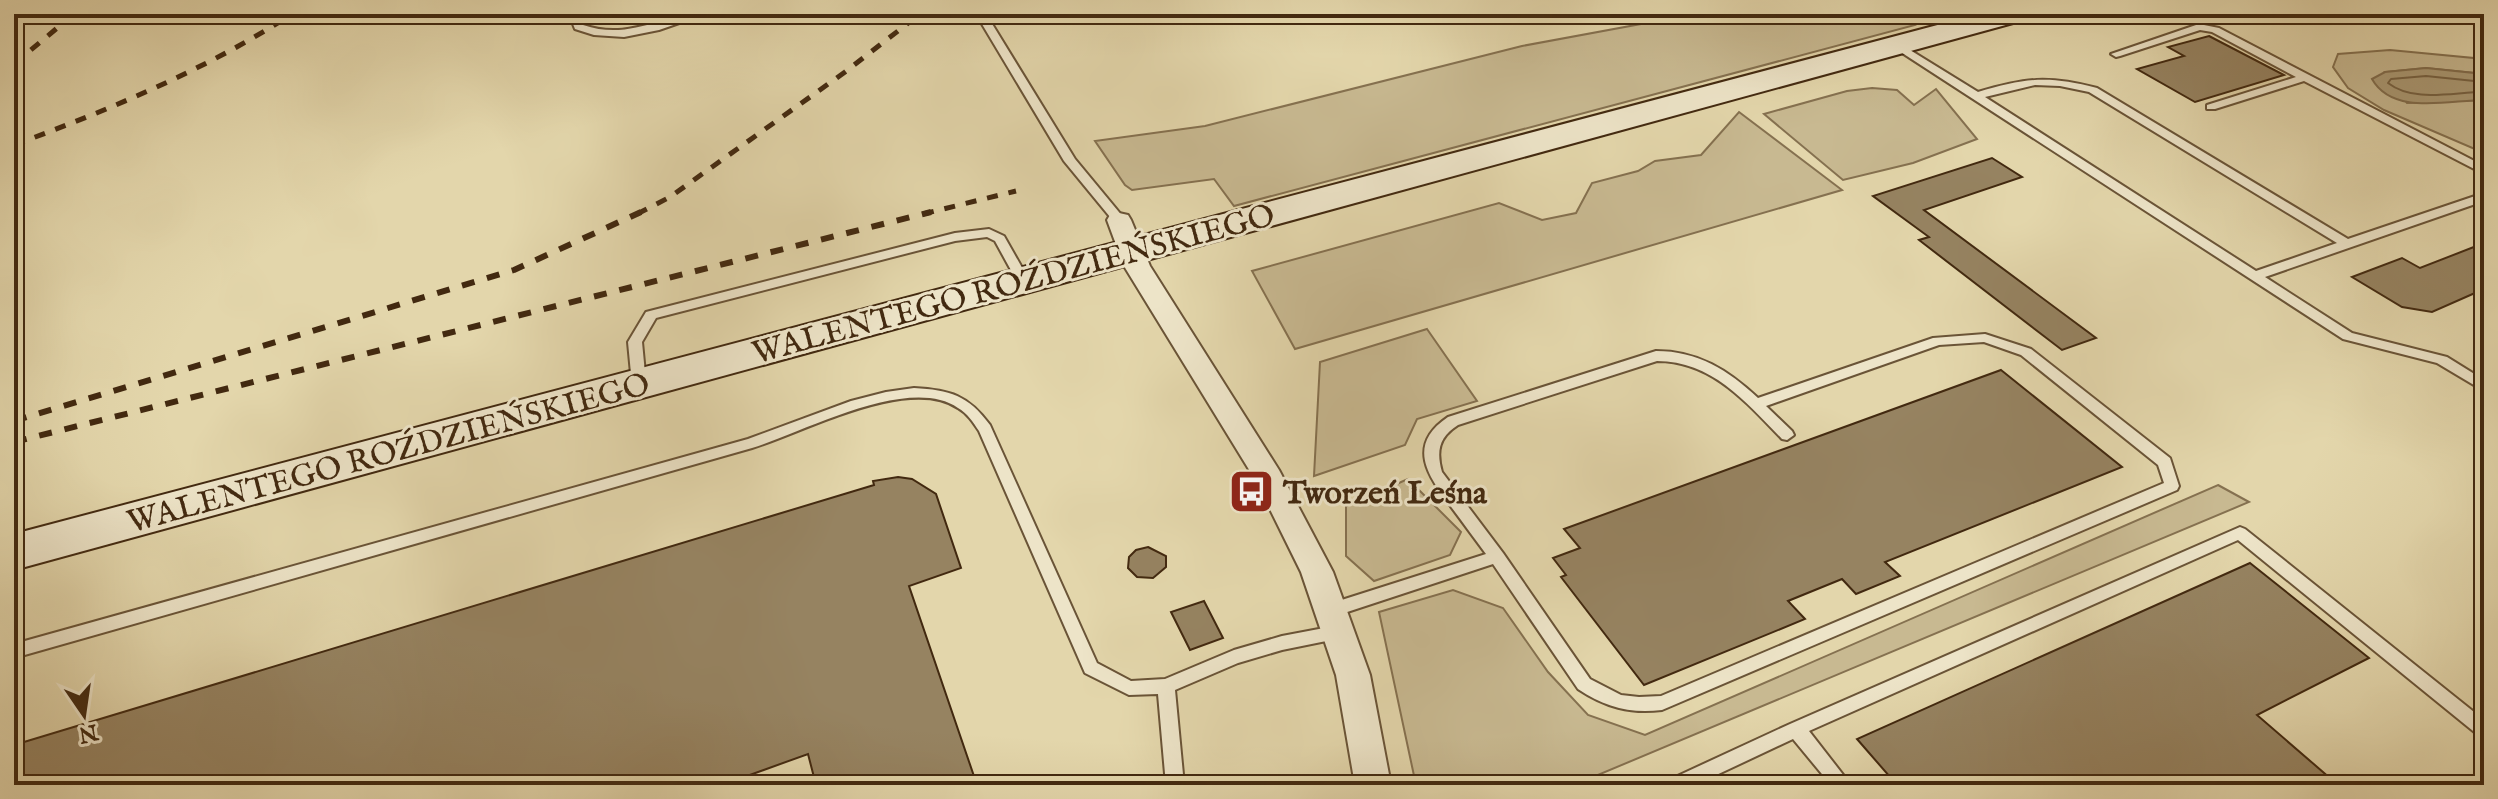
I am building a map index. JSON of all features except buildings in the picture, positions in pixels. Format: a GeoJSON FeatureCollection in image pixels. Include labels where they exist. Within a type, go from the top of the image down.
{"type":"FeatureCollection","features":[{"type":"Feature","properties":{"kind":"street","name":"WALENTEGO ROŹDZIEŃSKIEGO"},"geometry":{"type":"LineString","coordinates":[[14,552],[1023,280],[1126,235],[1897,45],[1945,22],[2013,14]]}},
{"type":"Feature","properties":{"kind":"street"},"geometry":{"type":"LineString","coordinates":[[1126,235],[1137,266],[1297,528],[1336,621],[1363,721],[1373,785]]}},
{"type":"Feature","properties":{"kind":"lane"},"geometry":{"type":"LineString","coordinates":[[574,14],[579,27],[610,35],[635,33],[700,14]]}},
{"type":"Feature","properties":{"kind":"lane"},"geometry":{"type":"LineString","coordinates":[[981,14],[1070,161],[1126,235]]}},
{"type":"Feature","properties":{"kind":"lane"},"geometry":{"type":"LineString","coordinates":[[2116,54],[2199,27],[2215,30],[2484,171]]}},
{"type":"Feature","properties":{"kind":"lane"},"geometry":{"type":"LineString","coordinates":[[1897,45],[2348,336],[2442,360],[2484,386]]}},
{"type":"Feature","properties":{"kind":"lane"},"geometry":{"type":"LineString","coordinates":[[2211,107],[2305,77]]}},
{"type":"Feature","properties":{"kind":"lane"},"geometry":{"type":"LineString","coordinates":[[1977,96],[2034,80],[2060,80],[2093,90],[2347,244]]}},
{"type":"Feature","properties":{"kind":"lane"},"geometry":{"type":"LineString","coordinates":[[2254,276],[2484,197]]}},
{"type":"Feature","properties":{"kind":"lane"},"geometry":{"type":"LineString","coordinates":[[639,384],[635,342],[651,315],[955,237],[989,233],[1000,239],[1023,280]]}},
{"type":"Feature","properties":{"kind":"lane"},"geometry":{"type":"LineString","coordinates":[[1756,404],[1938,341],[1985,338],[2026,352],[2119,425],[2165,462],[2172,486],[1662,703],[1633,707],[1603,697],[1584,684],[1497,557],[1435,474],[1430,459],[1431,445],[1439,429],[1446,425],[1673,353],[1697,359],[1756,404],[1787,435]]}},
{"type":"Feature","properties":{"kind":"lane"},"geometry":{"type":"LineString","coordinates":[[14,651],[752,443],[886,395],[929,393],[958,400],[974,414],[985,429],[1091,668],[1129,688],[1166,686],[1497,557]]}},
{"type":"Feature","properties":{"kind":"lane"},"geometry":{"type":"LineString","coordinates":[[1677,785],[1796,729],[2240,533],[2484,730]]}},
{"type":"Feature","properties":{"kind":"lane"},"geometry":{"type":"LineString","coordinates":[[1166,686],[1175,785]]}},
{"type":"Feature","properties":{"kind":"lane"},"geometry":{"type":"LineString","coordinates":[[1796,729],[1842,785]]}},
{"type":"Feature","properties":{"kind":"shaded area"},"geometry":{"type":"Polygon","coordinates":[[[1695,14],[1906,14],[1915,25],[1234,206],[1214,179],[1132,190],[1125,185],[1095,141],[1205,126],[1522,46],[1695,14]]]}},
{"type":"Feature","properties":{"kind":"shaded area"},"geometry":{"type":"Polygon","coordinates":[[[2390,50],[2484,59],[2484,74],[2426,68],[2385,72],[2407,103],[2484,100],[2484,153],[2384,110],[2348,88],[2333,67],[2338,54],[2390,50]]]}},
{"type":"Feature","properties":{"kind":"shaded area"},"geometry":{"type":"Polygon","coordinates":[[[1872,88],[1897,90],[1914,105],[1936,89],[1977,139],[1913,163],[1843,180],[1764,114],[1847,91],[1872,88]]]}},
{"type":"Feature","properties":{"kind":"shaded area"},"geometry":{"type":"Polygon","coordinates":[[[1739,112],[1842,190],[1295,349],[1252,271],[1499,203],[1542,220],[1576,213],[1592,183],[1638,171],[1655,161],[1701,155],[1739,112]]]}},
{"type":"Feature","properties":{"kind":"shaded area"},"geometry":{"type":"Polygon","coordinates":[[[1427,329],[1477,401],[1417,419],[1405,445],[1314,476],[1320,362],[1427,329]]]}},
{"type":"Feature","properties":{"kind":"shaded area"},"geometry":{"type":"Polygon","coordinates":[[[1408,479],[1461,532],[1450,555],[1374,581],[1346,556],[1346,506],[1408,479]]]}},
{"type":"Feature","properties":{"kind":"shaded area"},"geometry":{"type":"Polygon","coordinates":[[[2218,485],[2249,502],[1574,785],[1416,785],[1379,612],[1453,590],[1503,608],[1548,672],[1588,715],[1645,735],[2218,485]]]}},
{"type":"Feature","properties":{"kind":"water"},"geometry":{"type":"Polygon","coordinates":[[[2426,68],[2484,74],[2484,100],[2407,102],[2381,91],[2372,79],[2385,72],[2426,68]]]}},
{"type":"Feature","properties":{"kind":"railway"},"geometry":{"type":"LineString","coordinates":[[14,64],[74,14]]}},
{"type":"Feature","properties":{"kind":"railway"},"geometry":{"type":"LineString","coordinates":[[14,145],[191,71],[292,14]]}},
{"type":"Feature","properties":{"kind":"railway"},"geometry":{"type":"LineString","coordinates":[[640,212],[670,197],[845,72],[920,14]]}},
{"type":"Feature","properties":{"kind":"railway"},"geometry":{"type":"LineString","coordinates":[[925,214],[1016,191]]}},
{"type":"Feature","properties":{"kind":"railway"},"geometry":{"type":"LineString","coordinates":[[14,421],[514,270],[640,212]]}},
{"type":"Feature","properties":{"kind":"railway"},"geometry":{"type":"LineString","coordinates":[[925,214],[931,212]]}},
{"type":"Feature","properties":{"kind":"railway"},"geometry":{"type":"LineString","coordinates":[[14,442],[925,214]]}},
{"type":"Feature","properties":{"kind":"place","name":"Tworzeń Leśna"},"geometry":{"type":"Point","coordinates":[1252,492]}}]}
